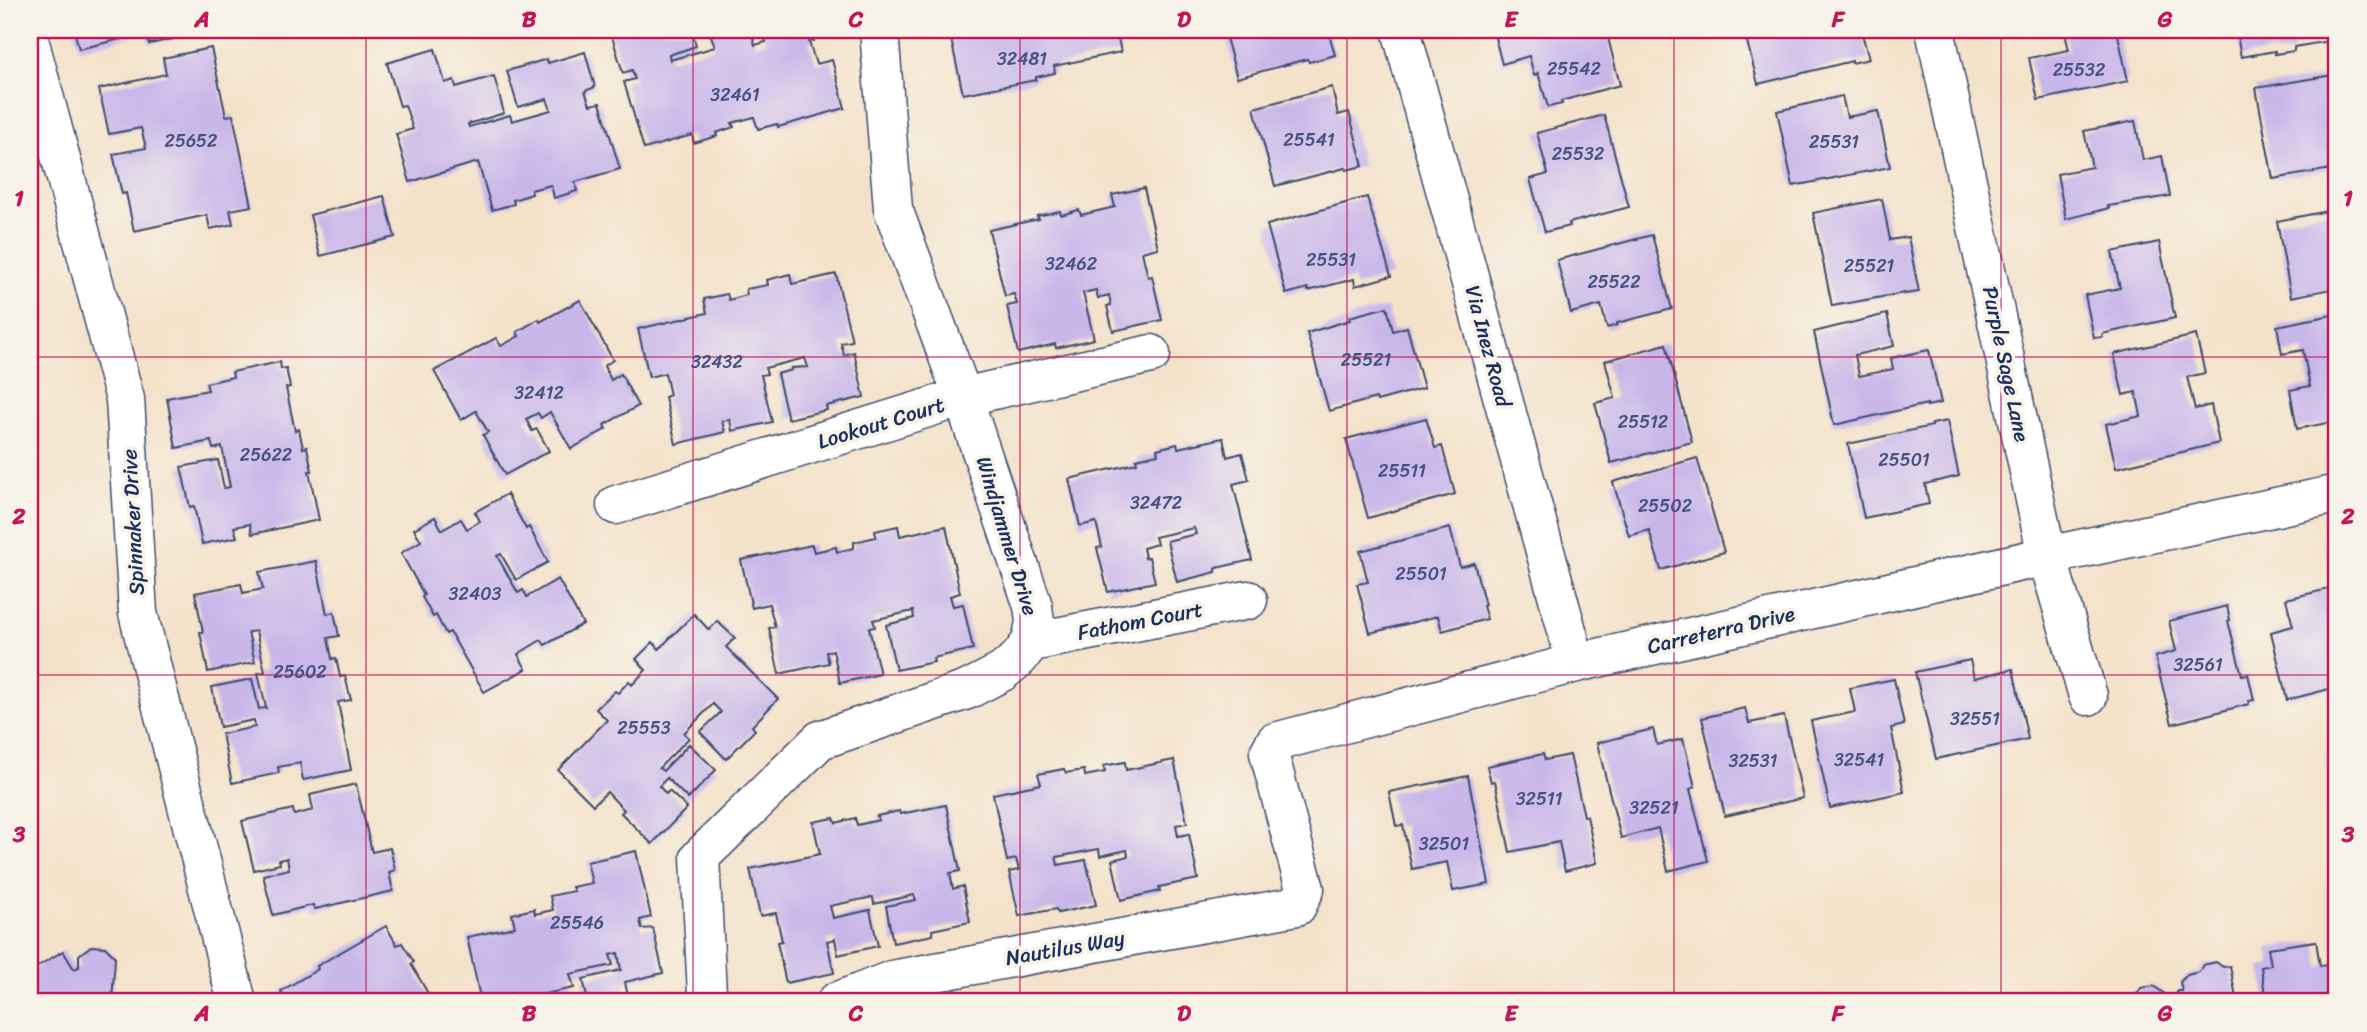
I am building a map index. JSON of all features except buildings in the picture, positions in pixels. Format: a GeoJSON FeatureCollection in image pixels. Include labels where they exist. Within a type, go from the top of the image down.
{"type":"FeatureCollection","features":[{"type":"Feature","properties":{"kind":"street","name":"Windjammer Drive"},"geometry":{"type":"LineString","coordinates":[[713,1000],[700,857],[820,740],[967,690],[1002,672],[1019,658],[1031,642],[1035,622],[1033,606],[963,397],[893,209],[879,30]]}},
{"type":"Feature","properties":{"kind":"street","name":"Via Inez Road"},"geometry":{"type":"LineString","coordinates":[[1401,30],[1576,663]]}},
{"type":"Feature","properties":{"kind":"street","name":"Purple Sage Lane"},"geometry":{"type":"LineString","coordinates":[[1935,30],[2047,556],[2088,696]]}},
{"type":"Feature","properties":{"kind":"street","name":"Spinnaker Drive"},"geometry":{"type":"LineString","coordinates":[[30,43],[125,399],[138,613],[237,1002]]}},
{"type":"Feature","properties":{"kind":"street","name":"Lookout Court"},"geometry":{"type":"LineString","coordinates":[[616,505],[963,397],[1151,354]]}},
{"type":"Feature","properties":{"kind":"street","name":"Carreterra Drive"},"geometry":{"type":"LineString","coordinates":[[1297,906],[1305,889],[1269,753],[1275,742],[1576,663],[2047,556],[2337,494]]}},
{"type":"Feature","properties":{"kind":"street","name":"Fathom Court"},"geometry":{"type":"LineString","coordinates":[[1031,642],[1248,600]]}},
{"type":"Feature","properties":{"kind":"street","name":"Nautilus Way"},"geometry":{"type":"LineString","coordinates":[[836,1002],[892,980],[1297,906]]}}]}
